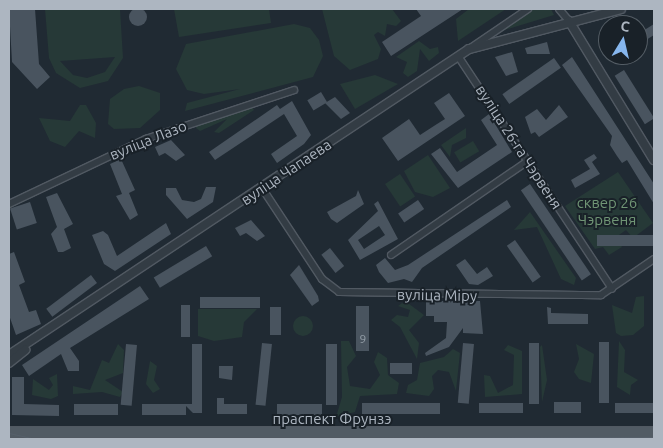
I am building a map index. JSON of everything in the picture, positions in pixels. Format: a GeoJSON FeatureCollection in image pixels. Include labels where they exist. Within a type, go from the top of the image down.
{"type":"FeatureCollection","features":[{"type":"Feature","properties":{"kind":"main road","name":"праспект Фрунзэ"},"geometry":{"type":"LineString","coordinates":[[9,432],[218,436],[539,436],[654,432]]}},
{"type":"Feature","properties":{"kind":"street","name":"вуліца Чапаева"},"geometry":{"type":"LineString","coordinates":[[9,355],[44,335],[528,9]]}},
{"type":"Feature","properties":{"kind":"street"},"geometry":{"type":"LineString","coordinates":[[559,9],[654,160]]}},
{"type":"Feature","properties":{"kind":"street"},"geometry":{"type":"LineString","coordinates":[[469,50],[621,9]]}},
{"type":"Feature","properties":{"kind":"street","name":"вуліца 26-га Чэрвеня"},"geometry":{"type":"LineString","coordinates":[[458,56],[612,289]]}},
{"type":"Feature","properties":{"kind":"street","name":"вуліца Лазо"},"geometry":{"type":"LineString","coordinates":[[9,204],[176,127],[294,90]]}},
{"type":"Feature","properties":{"kind":"street"},"geometry":{"type":"LineString","coordinates":[[391,255],[528,161]]}},
{"type":"Feature","properties":{"kind":"street","name":"вуліца Міру"},"geometry":{"type":"LineString","coordinates":[[262,188],[322,279],[339,292],[520,296],[601,295],[654,259]]}},
{"type":"Feature","properties":{"kind":"street","name":"вуліца Чапаева"},"geometry":{"type":"LineString","coordinates":[[9,363],[44,335]]}},
{"type":"Feature","properties":{"kind":"green space"},"geometry":{"type":"Polygon","coordinates":[[[45,9],[120,9],[123,58],[108,81],[80,88],[56,73],[49,58],[45,9]],[[115,57],[60,61],[73,75],[87,78],[105,72],[115,57]]]}},
{"type":"Feature","properties":{"kind":"green space"},"geometry":{"type":"Polygon","coordinates":[[[174,9],[269,9],[271,23],[179,37],[174,9]]]}},
{"type":"Feature","properties":{"kind":"green space"},"geometry":{"type":"Polygon","coordinates":[[[322,9],[392,9],[401,21],[396,26],[387,24],[385,36],[378,32],[374,35],[381,49],[378,59],[350,70],[334,56],[322,9]]]}},
{"type":"Feature","properties":{"kind":"green space"},"geometry":{"type":"Polygon","coordinates":[[[469,9],[506,9],[458,41],[456,19],[469,9]]]}},
{"type":"Feature","properties":{"kind":"green space"},"geometry":{"type":"Polygon","coordinates":[[[532,9],[551,9],[554,15],[498,32],[532,9]]]}},
{"type":"Feature","properties":{"kind":"green space"},"geometry":{"type":"Polygon","coordinates":[[[294,24],[310,28],[319,40],[323,56],[313,77],[185,111],[187,103],[240,89],[204,94],[187,90],[176,69],[186,44],[294,24]]]}},
{"type":"Feature","properties":{"kind":"green space"},"geometry":{"type":"Polygon","coordinates":[[[419,41],[430,49],[438,47],[439,53],[429,61],[420,49],[417,71],[408,77],[403,73],[407,62],[396,57],[419,41]]]}},
{"type":"Feature","properties":{"kind":"green space"},"geometry":{"type":"Polygon","coordinates":[[[375,75],[398,84],[355,109],[340,84],[375,75]]]}},
{"type":"Feature","properties":{"kind":"green space"},"geometry":{"type":"Polygon","coordinates":[[[139,86],[160,93],[160,110],[140,128],[114,129],[108,124],[110,99],[124,89],[139,86]]]}},
{"type":"Feature","properties":{"kind":"green space"},"geometry":{"type":"Polygon","coordinates":[[[80,105],[86,105],[96,123],[95,138],[79,131],[65,147],[50,141],[39,118],[70,121],[80,105]]]}},
{"type":"Feature","properties":{"kind":"green space"},"geometry":{"type":"Polygon","coordinates":[[[252,106],[254,110],[219,133],[214,132],[227,119],[200,131],[196,128],[197,122],[252,106]]]}},
{"type":"Feature","properties":{"kind":"green space"},"geometry":{"type":"Polygon","coordinates":[[[466,128],[466,138],[452,145],[450,157],[441,145],[466,128]]]}},
{"type":"Feature","properties":{"kind":"green space"},"geometry":{"type":"Polygon","coordinates":[[[473,141],[479,151],[460,163],[454,152],[473,141]]]}},
{"type":"Feature","properties":{"kind":"green space"},"geometry":{"type":"Polygon","coordinates":[[[428,155],[450,188],[433,197],[415,192],[404,171],[428,155]]]}},
{"type":"Feature","properties":{"kind":"green space","name":"сквер 26 Чэрвеня"},"geometry":{"type":"Polygon","coordinates":[[[618,172],[653,223],[633,238],[626,230],[616,237],[622,247],[609,255],[603,247],[595,249],[565,206],[618,172]]]}},
{"type":"Feature","properties":{"kind":"green space"},"geometry":{"type":"Polygon","coordinates":[[[400,174],[415,196],[400,206],[385,184],[400,174]]]}},
{"type":"Feature","properties":{"kind":"green space"},"geometry":{"type":"Polygon","coordinates":[[[530,212],[576,278],[574,285],[561,279],[537,227],[514,230],[530,212]]]}},
{"type":"Feature","properties":{"kind":"green space"},"geometry":{"type":"Polygon","coordinates":[[[644,296],[644,326],[633,335],[621,336],[616,333],[612,305],[632,313],[636,297],[644,296]]]}},
{"type":"Feature","properties":{"kind":"green space"},"geometry":{"type":"Polygon","coordinates":[[[405,301],[424,315],[409,330],[419,343],[417,359],[400,327],[391,320],[397,315],[408,317],[410,310],[398,306],[405,301]]]}},
{"type":"Feature","properties":{"kind":"green space"},"geometry":{"type":"Polygon","coordinates":[[[198,309],[257,309],[244,322],[242,337],[214,341],[198,336],[198,309]]]}},
{"type":"Feature","properties":{"kind":"green space"},"geometry":{"type":"Polygon","coordinates":[[[303,316],[310,319],[313,326],[310,333],[303,336],[296,333],[293,326],[296,319],[303,316]]]}},
{"type":"Feature","properties":{"kind":"green space"},"geometry":{"type":"Polygon","coordinates":[[[341,341],[349,341],[356,356],[347,367],[350,386],[370,389],[380,375],[374,362],[378,352],[387,358],[388,375],[399,383],[397,394],[360,396],[355,412],[336,417],[342,397],[341,341]]]}},
{"type":"Feature","properties":{"kind":"green space"},"geometry":{"type":"Polygon","coordinates":[[[619,341],[625,350],[624,372],[638,380],[631,385],[630,395],[617,387],[619,341]]]}},
{"type":"Feature","properties":{"kind":"green space"},"geometry":{"type":"Polygon","coordinates":[[[118,344],[124,350],[123,373],[105,380],[123,392],[120,397],[102,392],[73,394],[73,386],[90,390],[102,360],[109,363],[118,344]]]}},
{"type":"Feature","properties":{"kind":"green space"},"geometry":{"type":"Polygon","coordinates":[[[576,344],[594,354],[591,383],[579,379],[574,372],[579,359],[576,344]]]}},
{"type":"Feature","properties":{"kind":"green space"},"geometry":{"type":"Polygon","coordinates":[[[508,345],[522,351],[522,394],[485,397],[484,375],[490,376],[498,393],[513,385],[514,355],[504,350],[508,345]]]}},
{"type":"Feature","properties":{"kind":"green space"},"geometry":{"type":"Polygon","coordinates":[[[542,345],[547,380],[542,402],[540,347],[542,345]]]}},
{"type":"Feature","properties":{"kind":"green space"},"geometry":{"type":"Polygon","coordinates":[[[453,349],[460,353],[456,391],[449,372],[438,370],[432,376],[434,389],[429,396],[406,393],[408,385],[417,380],[420,363],[444,357],[453,349]]]}},
{"type":"Feature","properties":{"kind":"green space"},"geometry":{"type":"Polygon","coordinates":[[[150,361],[157,366],[154,380],[160,389],[153,393],[146,384],[150,361]]]}},
{"type":"Feature","properties":{"kind":"green space"},"geometry":{"type":"Polygon","coordinates":[[[57,374],[58,396],[51,399],[32,395],[33,379],[49,390],[53,385],[49,378],[57,374]]]}},
{"type":"Feature","properties":{"kind":"building"},"geometry":{"type":"Polygon","coordinates":[[[138,8],[144,11],[147,17],[144,23],[138,26],[132,23],[129,17],[132,11],[138,8]]]}},
{"type":"Feature","properties":{"kind":"building"},"geometry":{"type":"Polygon","coordinates":[[[9,9],[35,9],[39,64],[50,77],[37,89],[12,62],[9,9]]]}},
{"type":"Feature","properties":{"kind":"building"},"geometry":{"type":"Polygon","coordinates":[[[416,9],[463,9],[391,56],[382,42],[421,16],[416,9]]]}},
{"type":"Feature","properties":{"kind":"building"},"geometry":{"type":"Polygon","coordinates":[[[654,24],[654,35],[648,39],[648,28],[654,24]]]}},
{"type":"Feature","properties":{"kind":"building"},"geometry":{"type":"Polygon","coordinates":[[[547,42],[550,54],[527,54],[525,48],[547,42]]]}},
{"type":"Feature","properties":{"kind":"building"},"geometry":{"type":"Polygon","coordinates":[[[512,52],[518,72],[506,76],[495,57],[512,52]]]}},
{"type":"Feature","properties":{"kind":"building"},"geometry":{"type":"Polygon","coordinates":[[[572,57],[654,184],[654,204],[627,160],[622,163],[617,156],[610,145],[612,136],[562,65],[572,57]]]}},
{"type":"Feature","properties":{"kind":"building"},"geometry":{"type":"Polygon","coordinates":[[[554,58],[561,68],[509,104],[502,94],[554,58]]]}},
{"type":"Feature","properties":{"kind":"building"},"geometry":{"type":"Polygon","coordinates":[[[624,70],[654,118],[645,124],[615,76],[624,70]]]}},
{"type":"Feature","properties":{"kind":"building"},"geometry":{"type":"Polygon","coordinates":[[[321,92],[327,102],[313,111],[307,100],[321,92]]]}},
{"type":"Feature","properties":{"kind":"building"},"geometry":{"type":"Polygon","coordinates":[[[449,93],[465,116],[398,161],[382,138],[409,119],[420,135],[445,119],[434,103],[449,93]]]}},
{"type":"Feature","properties":{"kind":"building"},"geometry":{"type":"Polygon","coordinates":[[[335,97],[350,113],[341,119],[325,103],[335,97]]]}},
{"type":"Feature","properties":{"kind":"building"},"geometry":{"type":"Polygon","coordinates":[[[292,101],[311,135],[304,144],[277,163],[271,154],[297,136],[284,114],[215,160],[209,152],[277,105],[280,109],[292,101]]]}},
{"type":"Feature","properties":{"kind":"building"},"geometry":{"type":"Polygon","coordinates":[[[559,105],[568,117],[539,137],[535,132],[531,134],[525,117],[537,109],[546,120],[559,105]]]}},
{"type":"Feature","properties":{"kind":"building"},"geometry":{"type":"Polygon","coordinates":[[[489,114],[512,152],[458,188],[431,154],[440,148],[457,172],[497,145],[481,120],[489,114]]]}},
{"type":"Feature","properties":{"kind":"building"},"geometry":{"type":"Polygon","coordinates":[[[171,140],[185,155],[176,161],[165,153],[159,156],[155,147],[171,140]]]}},
{"type":"Feature","properties":{"kind":"building"},"geometry":{"type":"Polygon","coordinates":[[[594,154],[597,158],[592,162],[600,174],[575,188],[571,180],[590,169],[584,160],[594,154]]]}},
{"type":"Feature","properties":{"kind":"building"},"geometry":{"type":"Polygon","coordinates":[[[121,159],[135,190],[129,193],[138,215],[130,220],[116,196],[122,194],[110,164],[121,159]]]}},
{"type":"Feature","properties":{"kind":"building"},"geometry":{"type":"Polygon","coordinates":[[[530,184],[591,274],[582,281],[521,190],[530,184]]]}},
{"type":"Feature","properties":{"kind":"building"},"geometry":{"type":"Polygon","coordinates":[[[206,187],[216,187],[213,202],[187,219],[166,195],[166,188],[176,188],[182,200],[194,202],[201,199],[206,187]]]}},
{"type":"Feature","properties":{"kind":"building"},"geometry":{"type":"Polygon","coordinates":[[[358,190],[364,204],[337,223],[331,219],[327,212],[356,196],[358,190]]]}},
{"type":"Feature","properties":{"kind":"building"},"geometry":{"type":"Polygon","coordinates":[[[57,193],[73,224],[64,229],[71,248],[63,252],[58,252],[51,234],[57,227],[46,197],[57,193]]]}},
{"type":"Feature","properties":{"kind":"building"},"geometry":{"type":"Polygon","coordinates":[[[418,200],[424,209],[404,223],[398,213],[418,200]]]}},
{"type":"Feature","properties":{"kind":"building"},"geometry":{"type":"Polygon","coordinates":[[[507,200],[511,207],[422,268],[412,282],[404,279],[388,283],[379,272],[376,265],[385,258],[395,270],[408,265],[507,200]]]}},
{"type":"Feature","properties":{"kind":"building"},"geometry":{"type":"Polygon","coordinates":[[[378,201],[398,239],[360,260],[348,240],[378,211],[374,204],[378,201]],[[379,226],[358,240],[364,249],[385,235],[379,226]]]}},
{"type":"Feature","properties":{"kind":"building"},"geometry":{"type":"Polygon","coordinates":[[[30,202],[37,223],[17,229],[10,208],[30,202]]]}},
{"type":"Feature","properties":{"kind":"building"},"geometry":{"type":"Polygon","coordinates":[[[251,220],[265,236],[257,241],[246,233],[240,236],[235,228],[251,220]]]}},
{"type":"Feature","properties":{"kind":"building"},"geometry":{"type":"Polygon","coordinates":[[[166,223],[171,234],[115,271],[104,264],[92,235],[103,231],[108,235],[117,256],[166,223]]]}},
{"type":"Feature","properties":{"kind":"building"},"geometry":{"type":"Polygon","coordinates":[[[597,235],[654,235],[654,246],[597,246],[597,235]]]}},
{"type":"Feature","properties":{"kind":"building"},"geometry":{"type":"Polygon","coordinates":[[[515,240],[541,277],[533,283],[507,246],[515,240]]]}},
{"type":"Feature","properties":{"kind":"building"},"geometry":{"type":"Polygon","coordinates":[[[206,246],[212,256],[160,288],[154,277],[206,246]]]}},
{"type":"Feature","properties":{"kind":"building"},"geometry":{"type":"Polygon","coordinates":[[[330,248],[344,266],[335,273],[321,255],[330,248]]]}},
{"type":"Feature","properties":{"kind":"building"},"geometry":{"type":"Polygon","coordinates":[[[14,252],[25,282],[19,285],[29,312],[36,310],[41,324],[16,335],[9,315],[9,254],[14,252]]]}},
{"type":"Feature","properties":{"kind":"building"},"geometry":{"type":"Polygon","coordinates":[[[465,259],[477,274],[487,267],[493,276],[478,285],[469,284],[456,265],[465,259]]]}},
{"type":"Feature","properties":{"kind":"building"},"geometry":{"type":"Polygon","coordinates":[[[299,265],[318,296],[319,301],[312,306],[290,275],[299,265]]]}},
{"type":"Feature","properties":{"kind":"building"},"geometry":{"type":"Polygon","coordinates":[[[91,275],[97,283],[52,317],[46,309],[91,275]]]}},
{"type":"Feature","properties":{"kind":"building"},"geometry":{"type":"Polygon","coordinates":[[[140,286],[149,299],[70,348],[79,361],[79,371],[68,371],[61,354],[29,376],[22,365],[140,286]]]}},
{"type":"Feature","properties":{"kind":"building"},"geometry":{"type":"Polygon","coordinates":[[[200,297],[260,297],[260,308],[200,308],[200,297]]]}},
{"type":"Feature","properties":{"kind":"building"},"geometry":{"type":"Polygon","coordinates":[[[426,301],[480,301],[483,334],[463,333],[463,328],[449,347],[426,356],[425,353],[446,338],[447,322],[434,322],[434,316],[426,316],[426,301]]]}},
{"type":"Feature","properties":{"kind":"building"},"geometry":{"type":"Polygon","coordinates":[[[181,305],[190,305],[190,337],[181,337],[181,305]]]}},
{"type":"Feature","properties":{"kind":"building"},"geometry":{"type":"Polygon","coordinates":[[[356,306],[369,306],[369,351],[356,351],[356,306]]]}},
{"type":"Feature","properties":{"kind":"building"},"geometry":{"type":"Polygon","coordinates":[[[270,307],[281,307],[281,335],[270,335],[270,307]]]}},
{"type":"Feature","properties":{"kind":"building"},"geometry":{"type":"Polygon","coordinates":[[[547,307],[551,308],[551,313],[588,314],[588,324],[548,324],[547,307]]]}},
{"type":"Feature","properties":{"kind":"building"},"geometry":{"type":"Polygon","coordinates":[[[599,342],[609,342],[609,403],[599,403],[599,342]]]}},
{"type":"Feature","properties":{"kind":"building"},"geometry":{"type":"Polygon","coordinates":[[[262,343],[272,344],[265,406],[256,405],[262,343]]]}},
{"type":"Feature","properties":{"kind":"building"},"geometry":{"type":"Polygon","coordinates":[[[463,343],[474,344],[469,404],[458,403],[463,343]]]}},
{"type":"Feature","properties":{"kind":"building"},"geometry":{"type":"Polygon","coordinates":[[[529,343],[539,343],[539,404],[529,404],[529,343]]]}},
{"type":"Feature","properties":{"kind":"building"},"geometry":{"type":"Polygon","coordinates":[[[126,344],[137,345],[132,406],[121,405],[126,344]]]}},
{"type":"Feature","properties":{"kind":"building"},"geometry":{"type":"Polygon","coordinates":[[[192,344],[202,344],[202,413],[193,413],[186,406],[186,415],[142,415],[142,404],[192,404],[192,344]]]}},
{"type":"Feature","properties":{"kind":"building"},"geometry":{"type":"Polygon","coordinates":[[[326,344],[337,344],[337,405],[326,405],[326,344]]]}},
{"type":"Feature","properties":{"kind":"building"},"geometry":{"type":"Polygon","coordinates":[[[390,363],[412,363],[412,374],[390,374],[390,363]]]}},
{"type":"Feature","properties":{"kind":"building"},"geometry":{"type":"Polygon","coordinates":[[[219,366],[233,366],[232,380],[219,378],[219,366]]]}},
{"type":"Feature","properties":{"kind":"building"},"geometry":{"type":"Polygon","coordinates":[[[12,377],[24,377],[24,404],[59,405],[59,416],[12,415],[12,377]]]}},
{"type":"Feature","properties":{"kind":"building"},"geometry":{"type":"Polygon","coordinates":[[[217,398],[224,398],[224,404],[247,404],[247,414],[217,414],[217,398]]]}},
{"type":"Feature","properties":{"kind":"building"},"geometry":{"type":"Polygon","coordinates":[[[554,402],[581,402],[581,413],[554,413],[554,402]]]}},
{"type":"Feature","properties":{"kind":"building"},"geometry":{"type":"Polygon","coordinates":[[[362,403],[440,403],[440,414],[362,414],[362,403]]]}},
{"type":"Feature","properties":{"kind":"building"},"geometry":{"type":"Polygon","coordinates":[[[479,403],[523,403],[523,413],[479,413],[479,403]]]}},
{"type":"Feature","properties":{"kind":"building"},"geometry":{"type":"Polygon","coordinates":[[[615,403],[654,403],[654,413],[615,413],[615,403]]]}},
{"type":"Feature","properties":{"kind":"building"},"geometry":{"type":"Polygon","coordinates":[[[74,404],[118,404],[118,415],[74,415],[74,404]]]}},
{"type":"Feature","properties":{"kind":"building"},"geometry":{"type":"Polygon","coordinates":[[[277,404],[322,404],[322,415],[277,415],[277,404]]]}},
{"type":"Feature","properties":{"kind":"tram line"},"geometry":{"type":"LineString","coordinates":[[9,433],[35,439]]}},
{"type":"Feature","properties":{"kind":"tram line"},"geometry":{"type":"LineString","coordinates":[[59,439],[654,437]]}}]}
